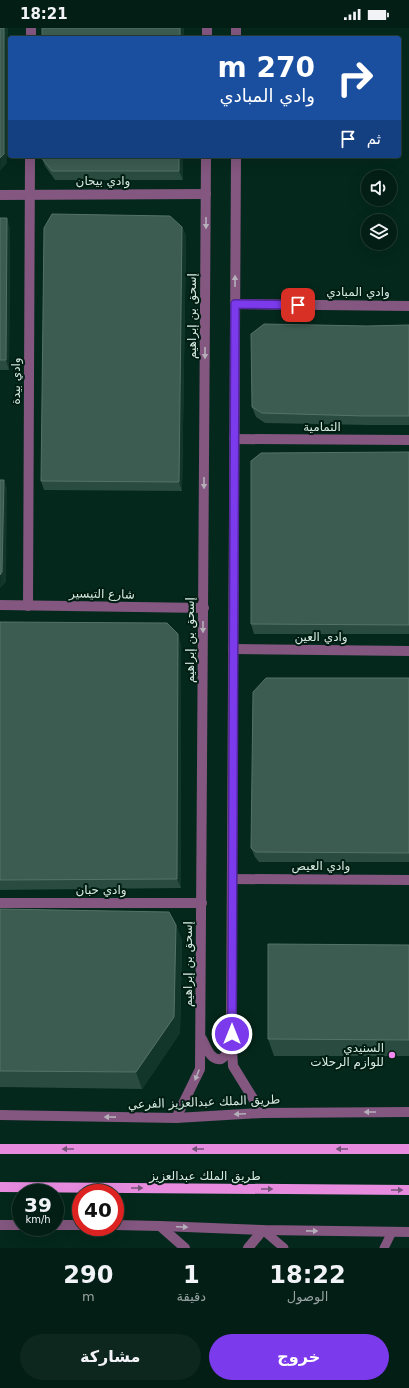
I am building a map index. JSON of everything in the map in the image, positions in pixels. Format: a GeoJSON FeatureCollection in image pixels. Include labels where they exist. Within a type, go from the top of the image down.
{"type":"FeatureCollection","features":[{"type":"Feature","properties":{"kind":"main road"},"geometry":{"type":"LineString","coordinates":[[0,1149],[409,1149]]}},
{"type":"Feature","properties":{"kind":"main road","name":"طريق الملك عبدالعزيز"},"geometry":{"type":"LineString","coordinates":[[0,1187],[409,1190]]}},
{"type":"Feature","properties":{"kind":"street","name":"وادي بيدة"},"geometry":{"type":"LineString","coordinates":[[28,606],[30,158]]}},
{"type":"Feature","properties":{"kind":"street","name":"إسحق بن إبراهيم"},"geometry":{"type":"LineString","coordinates":[[176,1118],[200,1069],[206,158]]}},
{"type":"Feature","properties":{"kind":"street"},"geometry":{"type":"LineString","coordinates":[[236,158],[232,1034],[233,1066],[262,1113]]}},
{"type":"Feature","properties":{"kind":"street","name":"وادي بيحان"},"geometry":{"type":"LineString","coordinates":[[0,195],[206,194]]}},
{"type":"Feature","properties":{"kind":"street","name":"وادي المبادي"},"geometry":{"type":"LineString","coordinates":[[235,304],[409,306]]}},
{"type":"Feature","properties":{"kind":"street","name":"الثمامية"},"geometry":{"type":"LineString","coordinates":[[234,439],[409,440]]}},
{"type":"Feature","properties":{"kind":"street","name":"شارع التيسير"},"geometry":{"type":"LineString","coordinates":[[0,605],[204,608]]}},
{"type":"Feature","properties":{"kind":"street","name":"وادي العين"},"geometry":{"type":"LineString","coordinates":[[234,650],[409,651]]}},
{"type":"Feature","properties":{"kind":"street","name":"وادي العيص"},"geometry":{"type":"LineString","coordinates":[[232,879],[409,880]]}},
{"type":"Feature","properties":{"kind":"street","name":"وادي حبان"},"geometry":{"type":"LineString","coordinates":[[0,903],[202,903]]}},
{"type":"Feature","properties":{"kind":"street"},"geometry":{"type":"LineString","coordinates":[[201,1036],[209,1054],[213,1058],[219,1059],[223,1058],[226,1054],[232,1034]]}},
{"type":"Feature","properties":{"kind":"street","name":"طريق الملك عبدالعزيز الفرعي"},"geometry":{"type":"LineString","coordinates":[[0,1115],[176,1118],[262,1113],[409,1112]]}},
{"type":"Feature","properties":{"kind":"street"},"geometry":{"type":"LineString","coordinates":[[0,1225],[12,1225]]}},
{"type":"Feature","properties":{"kind":"street"},"geometry":{"type":"LineString","coordinates":[[124,1226],[409,1232]]}},
{"type":"Feature","properties":{"kind":"street"},"geometry":{"type":"LineString","coordinates":[[160,1226],[185,1248]]}},
{"type":"Feature","properties":{"kind":"street"},"geometry":{"type":"LineString","coordinates":[[248,1248],[263,1230]]}},
{"type":"Feature","properties":{"kind":"lane"},"geometry":{"type":"LineString","coordinates":[[263,1230],[284,1248]]}},
{"type":"Feature","properties":{"kind":"lane"},"geometry":{"type":"LineString","coordinates":[[384,1248],[392,1232]]}},
{"type":"Feature","properties":{"kind":"building"},"geometry":{"type":"Polygon","coordinates":[[[0,28],[4,28],[4,154],[0,158],[0,28]]]}},
{"type":"Feature","properties":{"kind":"building"},"geometry":{"type":"Polygon","coordinates":[[[42,28],[180,28],[180,36],[42,36],[42,28]]]}},
{"type":"Feature","properties":{"kind":"building"},"geometry":{"type":"Polygon","coordinates":[[[42,158],[179,158],[179,171],[52,171],[42,158]]]}},
{"type":"Feature","properties":{"kind":"building"},"geometry":{"type":"Polygon","coordinates":[[[52,214],[170,216],[182,227],[179,482],[41,481],[44,228],[52,214]]]}},
{"type":"Feature","properties":{"kind":"building"},"geometry":{"type":"Polygon","coordinates":[[[0,218],[7,218],[6,360],[0,360],[0,218]]]}},
{"type":"Feature","properties":{"kind":"building"},"geometry":{"type":"Polygon","coordinates":[[[264,324],[367,326],[409,325],[409,416],[262,413],[252,407],[251,334],[264,324]]]}},
{"type":"Feature","properties":{"kind":"building"},"geometry":{"type":"Polygon","coordinates":[[[409,452],[409,625],[251,624],[251,461],[261,453],[409,452]]]}},
{"type":"Feature","properties":{"kind":"building"},"geometry":{"type":"Polygon","coordinates":[[[0,480],[4,480],[2,572],[0,575],[0,480]]]}},
{"type":"Feature","properties":{"kind":"building"},"geometry":{"type":"Polygon","coordinates":[[[0,622],[167,623],[178,634],[177,879],[0,880],[0,622]]]}},
{"type":"Feature","properties":{"kind":"building"},"geometry":{"type":"Polygon","coordinates":[[[266,678],[409,678],[409,853],[256,852],[251,848],[253,692],[266,678]]]}},
{"type":"Feature","properties":{"kind":"building"},"geometry":{"type":"Polygon","coordinates":[[[0,909],[169,912],[176,925],[174,1017],[136,1072],[0,1071],[0,909]]]}},
{"type":"Feature","properties":{"kind":"building"},"geometry":{"type":"Polygon","coordinates":[[[268,944],[409,945],[409,1040],[268,1039],[268,944]]]}},
{"type":"Feature","properties":{"kind":"place","name":"السنيدي للوازم الرحلات"},"geometry":{"type":"Point","coordinates":[392,1055]}},
{"type":"Feature","properties":{"kind":"route"},"geometry":{"type":"LineString","coordinates":[[232,1034],[235,304],[298,305]]}}]}
